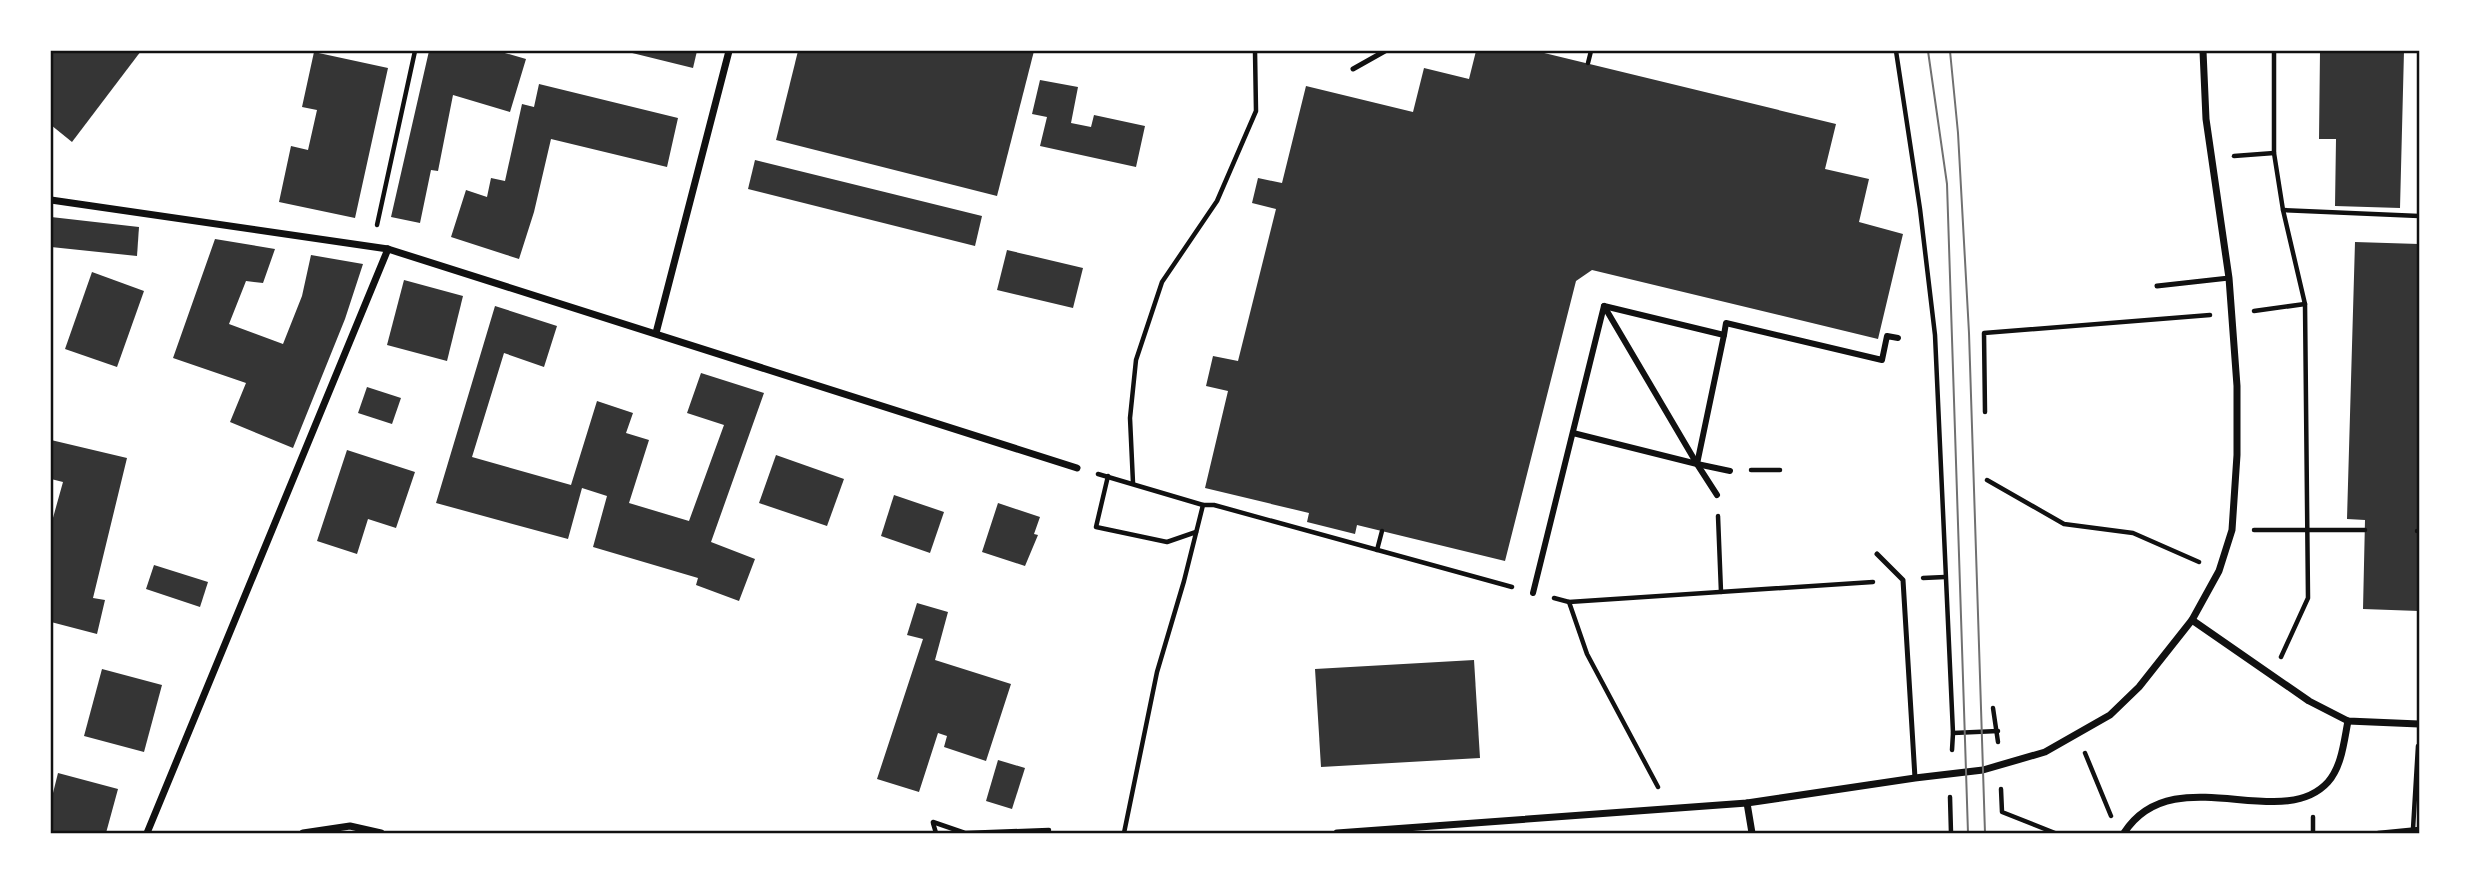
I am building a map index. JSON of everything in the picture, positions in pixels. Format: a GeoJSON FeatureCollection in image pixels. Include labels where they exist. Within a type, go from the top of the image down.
{"type":"FeatureCollection","features":[{"type":"Feature","properties":{"kind":"street"},"geometry":{"type":"LineString","coordinates":[[656,333],[729,51]]}},
{"type":"Feature","properties":{"kind":"street"},"geometry":{"type":"LineString","coordinates":[[1338,833],[1747,803],[1950,774],[1999,766],[2045,752],[2110,715],[2140,687],[2192,620],[2219,571],[2232,530],[2237,455],[2237,386],[2229,278],[2206,119],[2203,51]]}},
{"type":"Feature","properties":{"kind":"street"},"geometry":{"type":"LineString","coordinates":[[51,200],[388,249],[1077,468]]}},
{"type":"Feature","properties":{"kind":"street"},"geometry":{"type":"LineString","coordinates":[[147,833],[388,249]]}},
{"type":"Feature","properties":{"kind":"street"},"geometry":{"type":"LineString","coordinates":[[1604,306],[1724,335]]}},
{"type":"Feature","properties":{"kind":"street"},"geometry":{"type":"LineString","coordinates":[[1533,593],[1604,306]]}},
{"type":"Feature","properties":{"kind":"street"},"geometry":{"type":"LineString","coordinates":[[1604,306],[1717,495]]}},
{"type":"Feature","properties":{"kind":"street"},"geometry":{"type":"LineString","coordinates":[[1697,464],[1726,323],[1882,360],[1887,336],[1898,338]]}},
{"type":"Feature","properties":{"kind":"street"},"geometry":{"type":"LineString","coordinates":[[1573,433],[1730,471]]}},
{"type":"Feature","properties":{"kind":"street"},"geometry":{"type":"LineString","coordinates":[[2192,620],[2309,701],[2348,721],[2419,724]]}},
{"type":"Feature","properties":{"kind":"street"},"geometry":{"type":"LineString","coordinates":[[2124,833],[2133,819],[2155,804],[2189,797],[2283,801],[2313,794],[2329,781],[2342,756],[2348,721]]}},
{"type":"Feature","properties":{"kind":"street"},"geometry":{"type":"LineString","coordinates":[[1747,803],[1752,833]]}},
{"type":"Feature","properties":{"kind":"street"},"geometry":{"type":"LineString","coordinates":[[303,833],[350,827],[380,833]]}},
{"type":"Feature","properties":{"kind":"lane"},"geometry":{"type":"LineString","coordinates":[[1353,69],[1385,51]]}},
{"type":"Feature","properties":{"kind":"lane"},"geometry":{"type":"LineString","coordinates":[[2157,286],[2229,278]]}},
{"type":"Feature","properties":{"kind":"lane"},"geometry":{"type":"LineString","coordinates":[[1877,554],[1903,580],[1915,778]]}},
{"type":"Feature","properties":{"kind":"path"},"geometry":{"type":"LineString","coordinates":[[372,247],[415,51]]}},
{"type":"Feature","properties":{"kind":"path"},"geometry":{"type":"LineString","coordinates":[[1133,484],[1130,418],[1136,360],[1162,282],[1217,201],[1256,111],[1255,51]]}},
{"type":"Feature","properties":{"kind":"path"},"geometry":{"type":"LineString","coordinates":[[1588,63],[1591,51]]}},
{"type":"Feature","properties":{"kind":"path"},"geometry":{"type":"LineString","coordinates":[[1896,51],[1920,209],[1934,335],[1953,733],[1950,774],[1951,833]]}},
{"type":"Feature","properties":{"kind":"path"},"geometry":{"type":"LineString","coordinates":[[2272,677],[2308,598],[2305,304],[2283,210],[2274,153],[2274,51]]}},
{"type":"Feature","properties":{"kind":"path"},"geometry":{"type":"LineString","coordinates":[[2212,158],[2274,153]]}},
{"type":"Feature","properties":{"kind":"path"},"geometry":{"type":"LineString","coordinates":[[2283,210],[2419,216]]}},
{"type":"Feature","properties":{"kind":"path"},"geometry":{"type":"LineString","coordinates":[[1984,412],[1984,333],[2231,314],[2305,304]]}},
{"type":"Feature","properties":{"kind":"path"},"geometry":{"type":"LineString","coordinates":[[1077,468],[1203,505],[1214,505],[1569,602],[1945,577]]}},
{"type":"Feature","properties":{"kind":"path"},"geometry":{"type":"LineString","coordinates":[[1108,476],[1096,527],[1167,542],[1196,532]]}},
{"type":"Feature","properties":{"kind":"path"},"geometry":{"type":"LineString","coordinates":[[1987,480],[2064,524],[2133,533],[2219,571]]}},
{"type":"Feature","properties":{"kind":"path"},"geometry":{"type":"LineString","coordinates":[[1717,495],[1721,592]]}},
{"type":"Feature","properties":{"kind":"path"},"geometry":{"type":"LineString","coordinates":[[1124,833],[1157,672],[1203,505]]}},
{"type":"Feature","properties":{"kind":"path"},"geometry":{"type":"LineString","coordinates":[[2232,530],[2365,530]]}},
{"type":"Feature","properties":{"kind":"path"},"geometry":{"type":"LineString","coordinates":[[1377,550],[1382,531]]}},
{"type":"Feature","properties":{"kind":"path"},"geometry":{"type":"LineString","coordinates":[[1569,602],[1587,654],[1671,810]]}},
{"type":"Feature","properties":{"kind":"path"},"geometry":{"type":"LineString","coordinates":[[1953,733],[1998,731],[1993,708]]}},
{"type":"Feature","properties":{"kind":"path"},"geometry":{"type":"LineString","coordinates":[[2413,829],[2419,724]]}},
{"type":"Feature","properties":{"kind":"path"},"geometry":{"type":"LineString","coordinates":[[1999,766],[2002,812],[2055,833]]}},
{"type":"Feature","properties":{"kind":"path"},"geometry":{"type":"LineString","coordinates":[[2092,772],[2110,815]]}},
{"type":"Feature","properties":{"kind":"path"},"geometry":{"type":"LineString","coordinates":[[936,833],[933,822],[965,833],[1049,830]]}},
{"type":"Feature","properties":{"kind":"path"},"geometry":{"type":"LineString","coordinates":[[2378,833],[2419,829]]}},
{"type":"Feature","properties":{"kind":"building"},"geometry":{"type":"Polygon","coordinates":[[[51,51],[141,51],[72,142],[51,125],[51,51]]]}},
{"type":"Feature","properties":{"kind":"building"},"geometry":{"type":"Polygon","coordinates":[[[429,51],[498,51],[526,59],[510,112],[453,95],[438,171],[431,170],[420,223],[391,217],[429,51]]]}},
{"type":"Feature","properties":{"kind":"building"},"geometry":{"type":"Polygon","coordinates":[[[624,51],[697,51],[693,68],[624,51]]]}},
{"type":"Feature","properties":{"kind":"building"},"geometry":{"type":"Polygon","coordinates":[[[798,51],[1034,51],[997,196],[776,140],[798,51]]]}},
{"type":"Feature","properties":{"kind":"building"},"geometry":{"type":"Polygon","coordinates":[[[1476,51],[1536,51],[1836,124],[1825,169],[1869,179],[1859,222],[1903,234],[1878,339],[1592,270],[1576,281],[1505,561],[1357,525],[1355,534],[1307,522],[1309,513],[1205,488],[1228,391],[1206,386],[1213,356],[1238,361],[1276,209],[1252,203],[1258,178],[1282,183],[1306,86],[1413,112],[1424,68],[1469,79],[1476,51]]]}},
{"type":"Feature","properties":{"kind":"building"},"geometry":{"type":"Polygon","coordinates":[[[2320,51],[2404,51],[2400,208],[2335,206],[2336,139],[2319,139],[2320,51]]]}},
{"type":"Feature","properties":{"kind":"building"},"geometry":{"type":"Polygon","coordinates":[[[314,52],[388,68],[355,218],[279,202],[291,146],[308,150],[317,110],[302,107],[314,52]]]}},
{"type":"Feature","properties":{"kind":"building"},"geometry":{"type":"Polygon","coordinates":[[[1040,80],[1078,87],[1071,123],[1091,127],[1094,115],[1145,126],[1136,167],[1040,146],[1047,117],[1032,114],[1040,80]]]}},
{"type":"Feature","properties":{"kind":"building"},"geometry":{"type":"Polygon","coordinates":[[[539,84],[678,118],[667,167],[551,139],[534,212],[519,259],[451,237],[466,190],[487,197],[491,178],[505,181],[522,104],[534,107],[539,84]]]}},
{"type":"Feature","properties":{"kind":"building"},"geometry":{"type":"Polygon","coordinates":[[[755,160],[982,216],[975,246],[748,189],[755,160]]]}},
{"type":"Feature","properties":{"kind":"building"},"geometry":{"type":"Polygon","coordinates":[[[51,217],[139,227],[137,256],[51,247],[51,217]]]}},
{"type":"Feature","properties":{"kind":"building"},"geometry":{"type":"Polygon","coordinates":[[[215,239],[275,249],[263,283],[246,281],[229,324],[283,344],[302,296],[311,255],[363,264],[345,319],[293,448],[230,422],[246,383],[173,358],[215,239]]]}},
{"type":"Feature","properties":{"kind":"building"},"geometry":{"type":"Polygon","coordinates":[[[2355,242],[2419,244],[2419,611],[2363,609],[2365,520],[2347,519],[2355,242]]]}},
{"type":"Feature","properties":{"kind":"building"},"geometry":{"type":"Polygon","coordinates":[[[1007,250],[1083,268],[1073,308],[997,290],[1007,250]]]}},
{"type":"Feature","properties":{"kind":"building"},"geometry":{"type":"Polygon","coordinates":[[[92,272],[144,291],[117,367],[65,349],[92,272]]]}},
{"type":"Feature","properties":{"kind":"building"},"geometry":{"type":"Polygon","coordinates":[[[404,280],[463,296],[447,361],[387,345],[404,280]]]}},
{"type":"Feature","properties":{"kind":"building"},"geometry":{"type":"Polygon","coordinates":[[[495,306],[557,326],[544,367],[504,353],[472,457],[571,485],[597,401],[633,413],[626,433],[649,440],[629,503],[689,521],[724,425],[687,413],[701,373],[764,393],[711,542],[755,559],[739,601],[696,585],[698,578],[593,547],[607,496],[582,488],[568,539],[436,503],[495,306]]]}},
{"type":"Feature","properties":{"kind":"building"},"geometry":{"type":"Polygon","coordinates":[[[367,387],[401,398],[392,424],[358,413],[367,387]]]}},
{"type":"Feature","properties":{"kind":"building"},"geometry":{"type":"Polygon","coordinates":[[[51,440],[127,458],[93,598],[105,600],[97,634],[51,622],[51,525],[63,482],[51,479],[51,440]]]}},
{"type":"Feature","properties":{"kind":"building"},"geometry":{"type":"Polygon","coordinates":[[[347,450],[415,472],[396,528],[368,519],[357,554],[317,541],[347,450]]]}},
{"type":"Feature","properties":{"kind":"building"},"geometry":{"type":"Polygon","coordinates":[[[776,455],[844,479],[827,526],[759,503],[776,455]]]}},
{"type":"Feature","properties":{"kind":"building"},"geometry":{"type":"Polygon","coordinates":[[[894,495],[944,512],[930,553],[881,536],[894,495]]]}},
{"type":"Feature","properties":{"kind":"building"},"geometry":{"type":"Polygon","coordinates":[[[998,503],[1040,517],[1034,534],[1038,535],[1025,566],[982,552],[998,503]]]}},
{"type":"Feature","properties":{"kind":"building"},"geometry":{"type":"Polygon","coordinates":[[[154,565],[208,582],[200,607],[146,589],[154,565]]]}},
{"type":"Feature","properties":{"kind":"building"},"geometry":{"type":"Polygon","coordinates":[[[917,603],[948,612],[935,660],[1011,684],[986,761],[944,747],[947,736],[938,733],[919,792],[877,779],[923,639],[907,635],[917,603]]]}},
{"type":"Feature","properties":{"kind":"building"},"geometry":{"type":"Polygon","coordinates":[[[1474,660],[1480,758],[1321,767],[1315,669],[1474,660]]]}},
{"type":"Feature","properties":{"kind":"building"},"geometry":{"type":"Polygon","coordinates":[[[102,669],[162,685],[144,752],[84,736],[102,669]]]}},
{"type":"Feature","properties":{"kind":"building"},"geometry":{"type":"Polygon","coordinates":[[[998,760],[1025,768],[1012,809],[986,801],[998,760]]]}},
{"type":"Feature","properties":{"kind":"building"},"geometry":{"type":"Polygon","coordinates":[[[58,773],[118,789],[106,833],[51,833],[51,801],[58,773]]]}},
{"type":"Feature","properties":{"kind":"tram line"},"geometry":{"type":"LineString","coordinates":[[1928,51],[1947,184],[1968,833]]}},
{"type":"Feature","properties":{"kind":"tram line"},"geometry":{"type":"LineString","coordinates":[[1950,51],[1958,133],[1969,333],[1985,833]]}}]}
